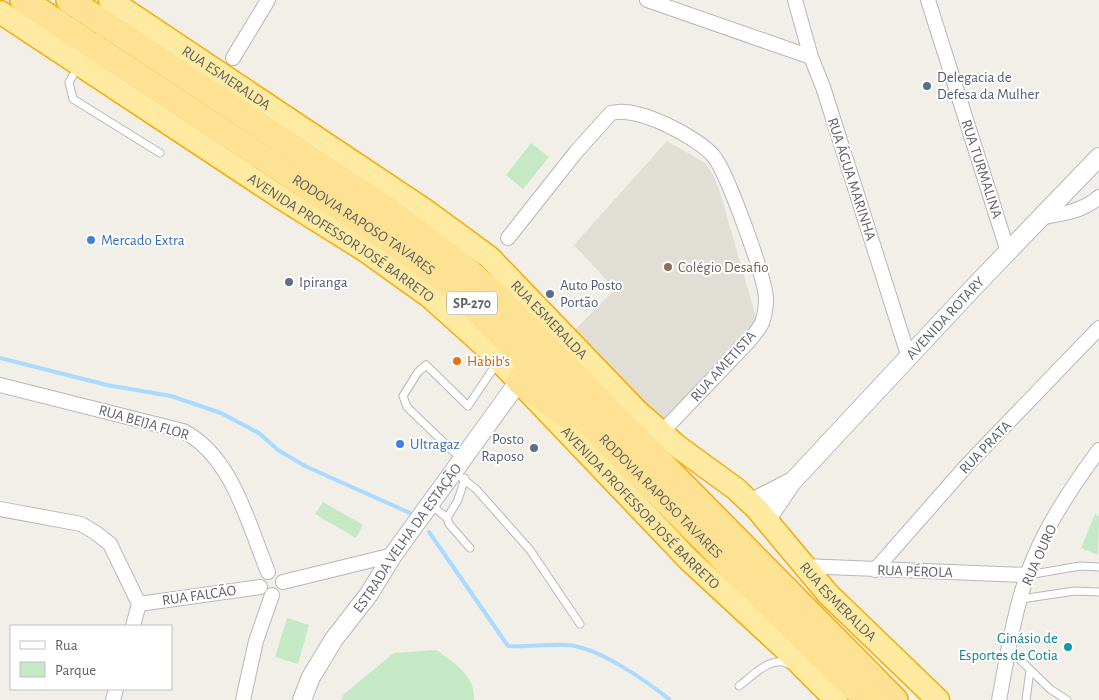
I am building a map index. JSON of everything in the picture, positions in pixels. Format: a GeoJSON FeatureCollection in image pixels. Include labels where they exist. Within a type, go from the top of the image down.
{"type":"FeatureCollection","features":[{"type":"Feature","properties":{"kind":"highway","name":"RODOVIA RAPOSO TAVARES"},"geometry":{"type":"LineString","coordinates":[[23,0],[410,254],[457,290],[733,569],[855,689]]}},
{"type":"Feature","properties":{"kind":"highway","name":"RODOVIA RAPOSO TAVARES"},"geometry":{"type":"LineString","coordinates":[[69,0],[389,211],[467,270],[502,301],[855,689]]}},
{"type":"Feature","properties":{"kind":"highway","name":"RUA ESMERALDA"},"geometry":{"type":"LineString","coordinates":[[110,0],[429,213],[488,257],[638,412],[750,503],[828,594],[938,700]]}},
{"type":"Feature","properties":{"kind":"highway","name":"AVENIDA PROFESSOR JOSÉ BARRETO"},"geometry":{"type":"LineString","coordinates":[[0,12],[402,276],[430,296],[519,381]]}},
{"type":"Feature","properties":{"kind":"highway"},"geometry":{"type":"LineString","coordinates":[[519,381],[569,417],[791,635],[830,671],[855,689]]}},
{"type":"Feature","properties":{"kind":"highway","name":"SP-270"},"geometry":{"type":"LineString","coordinates":[[855,689],[895,700]]}},
{"type":"Feature","properties":{"kind":"street"},"geometry":{"type":"LineString","coordinates":[[233,58],[268,0]]}},
{"type":"Feature","properties":{"kind":"street"},"geometry":{"type":"LineString","coordinates":[[647,0],[811,57]]}},
{"type":"Feature","properties":{"kind":"street","name":"RUA ÁGUA MARINHA"},"geometry":{"type":"LineString","coordinates":[[795,0],[811,57],[823,87],[909,358]]}},
{"type":"Feature","properties":{"kind":"street","name":"RUA TURMALINA"},"geometry":{"type":"LineString","coordinates":[[928,0],[1008,252]]}},
{"type":"Feature","properties":{"kind":"street","name":"RUA AMETISTA"},"geometry":{"type":"LineString","coordinates":[[508,238],[610,113],[618,111],[655,120],[691,137],[714,157],[726,178],[762,279],[767,300],[762,323],[746,344],[661,432]]}},
{"type":"Feature","properties":{"kind":"street","name":"AVENIDA ROTARY"},"geometry":{"type":"LineString","coordinates":[[766,520],[792,482],[1099,157]]}},
{"type":"Feature","properties":{"kind":"street"},"geometry":{"type":"LineString","coordinates":[[1043,217],[1067,214],[1091,204],[1099,197]]}},
{"type":"Feature","properties":{"kind":"street","name":"RUA PRATA"},"geometry":{"type":"LineString","coordinates":[[875,570],[968,464],[1099,328]]}},
{"type":"Feature","properties":{"kind":"street","name":"ESTRADA VELHA DA ESTAÇÃO"},"geometry":{"type":"LineString","coordinates":[[302,700],[312,677],[334,639],[369,594],[393,555],[430,504],[460,470],[519,381]]}},
{"type":"Feature","properties":{"kind":"street","name":"RUA BEIJA FLOR"},"geometry":{"type":"LineString","coordinates":[[0,385],[183,431],[197,438],[208,448],[229,480],[268,572]]}},
{"type":"Feature","properties":{"kind":"street","name":"RUA OURO"},"geometry":{"type":"LineString","coordinates":[[999,700],[1009,648],[1027,576],[1050,526],[1076,481],[1099,450]]}},
{"type":"Feature","properties":{"kind":"street","name":"AVENIDA ROTARY"},"geometry":{"type":"LineString","coordinates":[[750,503],[792,482]]}},
{"type":"Feature","properties":{"kind":"street"},"geometry":{"type":"LineString","coordinates":[[0,509],[81,524],[110,544],[122,565],[139,604],[133,625]]}},
{"type":"Feature","properties":{"kind":"street"},"geometry":{"type":"LineString","coordinates":[[283,582],[393,555]]}},
{"type":"Feature","properties":{"kind":"street","name":"RUA PÉROLA"},"geometry":{"type":"LineString","coordinates":[[803,566],[1027,576]]}},
{"type":"Feature","properties":{"kind":"street"},"geometry":{"type":"LineString","coordinates":[[268,572],[278,574],[283,582],[280,591],[272,595],[267,594],[260,587],[260,580],[268,572]]}},
{"type":"Feature","properties":{"kind":"street","name":"RUA FALCÃO"},"geometry":{"type":"LineString","coordinates":[[139,604],[260,587]]}},
{"type":"Feature","properties":{"kind":"street"},"geometry":{"type":"LineString","coordinates":[[243,700],[256,641],[272,595]]}},
{"type":"Feature","properties":{"kind":"lane"},"geometry":{"type":"LineString","coordinates":[[79,65],[69,82],[73,99],[160,153]]}},
{"type":"Feature","properties":{"kind":"lane"},"geometry":{"type":"LineString","coordinates":[[499,361],[468,406],[426,365],[418,372],[402,396],[406,407],[530,550],[580,624]]}},
{"type":"Feature","properties":{"kind":"lane"},"geometry":{"type":"LineString","coordinates":[[447,518],[458,500],[460,470]]}},
{"type":"Feature","properties":{"kind":"lane"},"geometry":{"type":"LineString","coordinates":[[430,504],[447,518],[449,524],[470,548]]}},
{"type":"Feature","properties":{"kind":"lane"},"geometry":{"type":"LineString","coordinates":[[1027,576],[1080,566],[1099,567]]}},
{"type":"Feature","properties":{"kind":"lane"},"geometry":{"type":"LineString","coordinates":[[1021,599],[1076,592],[1099,592]]}},
{"type":"Feature","properties":{"kind":"lane"},"geometry":{"type":"LineString","coordinates":[[778,646],[829,700]]}},
{"type":"Feature","properties":{"kind":"lane"},"geometry":{"type":"LineString","coordinates":[[1009,648],[1050,689],[1067,700]]}},
{"type":"Feature","properties":{"kind":"lane"},"geometry":{"type":"LineString","coordinates":[[738,686],[771,664],[781,661],[789,664],[802,677]]}},
{"type":"Feature","properties":{"kind":"lane"},"geometry":{"type":"LineString","coordinates":[[1026,700],[1030,670]]}},
{"type":"Feature","properties":{"kind":"shaded area","name":"Colégio Desafio"},"geometry":{"type":"Polygon","coordinates":[[[667,141],[705,163],[713,175],[719,189],[757,321],[663,422],[573,332],[615,289],[574,245],[667,141]]]}},
{"type":"Feature","properties":{"kind":"green space"},"geometry":{"type":"Polygon","coordinates":[[[531,143],[549,157],[523,189],[506,175],[531,143]]]}},
{"type":"Feature","properties":{"kind":"green space"},"geometry":{"type":"Polygon","coordinates":[[[323,502],[363,525],[356,538],[315,514],[323,502]]]}},
{"type":"Feature","properties":{"kind":"green space"},"geometry":{"type":"Polygon","coordinates":[[[1095,514],[1099,516],[1098,555],[1081,548],[1095,514]]]}},
{"type":"Feature","properties":{"kind":"green space"},"geometry":{"type":"Polygon","coordinates":[[[287,618],[309,625],[298,664],[275,657],[287,618]]]}},
{"type":"Feature","properties":{"kind":"green space"},"geometry":{"type":"Polygon","coordinates":[[[436,650],[468,677],[474,692],[474,700],[341,700],[344,694],[394,653],[436,650]]]}},
{"type":"Feature","properties":{"kind":"waterway"},"geometry":{"type":"LineString","coordinates":[[0,358],[107,385],[171,396],[221,413],[259,433],[278,450],[305,466],[410,513]]}},
{"type":"Feature","properties":{"kind":"waterway"},"geometry":{"type":"LineString","coordinates":[[429,532],[508,646],[567,645],[579,647],[607,658],[621,666],[669,699]]}},
{"type":"Feature","properties":{"kind":"place","name":"Delegacia de Defesa da Mulher"},"geometry":{"type":"Point","coordinates":[927,86]}},
{"type":"Feature","properties":{"kind":"place","name":"Mercado Extra"},"geometry":{"type":"Point","coordinates":[91,240]}},
{"type":"Feature","properties":{"kind":"place","name":"Colégio Desafio"},"geometry":{"type":"Point","coordinates":[668,267]}},
{"type":"Feature","properties":{"kind":"place","name":"Ipiranga"},"geometry":{"type":"Point","coordinates":[289,282]}},
{"type":"Feature","properties":{"kind":"place","name":"Auto Posto Portão"},"geometry":{"type":"Point","coordinates":[550,294]}},
{"type":"Feature","properties":{"kind":"place","name":"Habib's"},"geometry":{"type":"Point","coordinates":[457,361]}},
{"type":"Feature","properties":{"kind":"place","name":"Ultragaz"},"geometry":{"type":"Point","coordinates":[400,444]}},
{"type":"Feature","properties":{"kind":"place","name":"Posto Raposo"},"geometry":{"type":"Point","coordinates":[534,448]}},
{"type":"Feature","properties":{"kind":"place","name":"Ginásio de Esportes de Cotia"},"geometry":{"type":"Point","coordinates":[1068,647]}}]}
